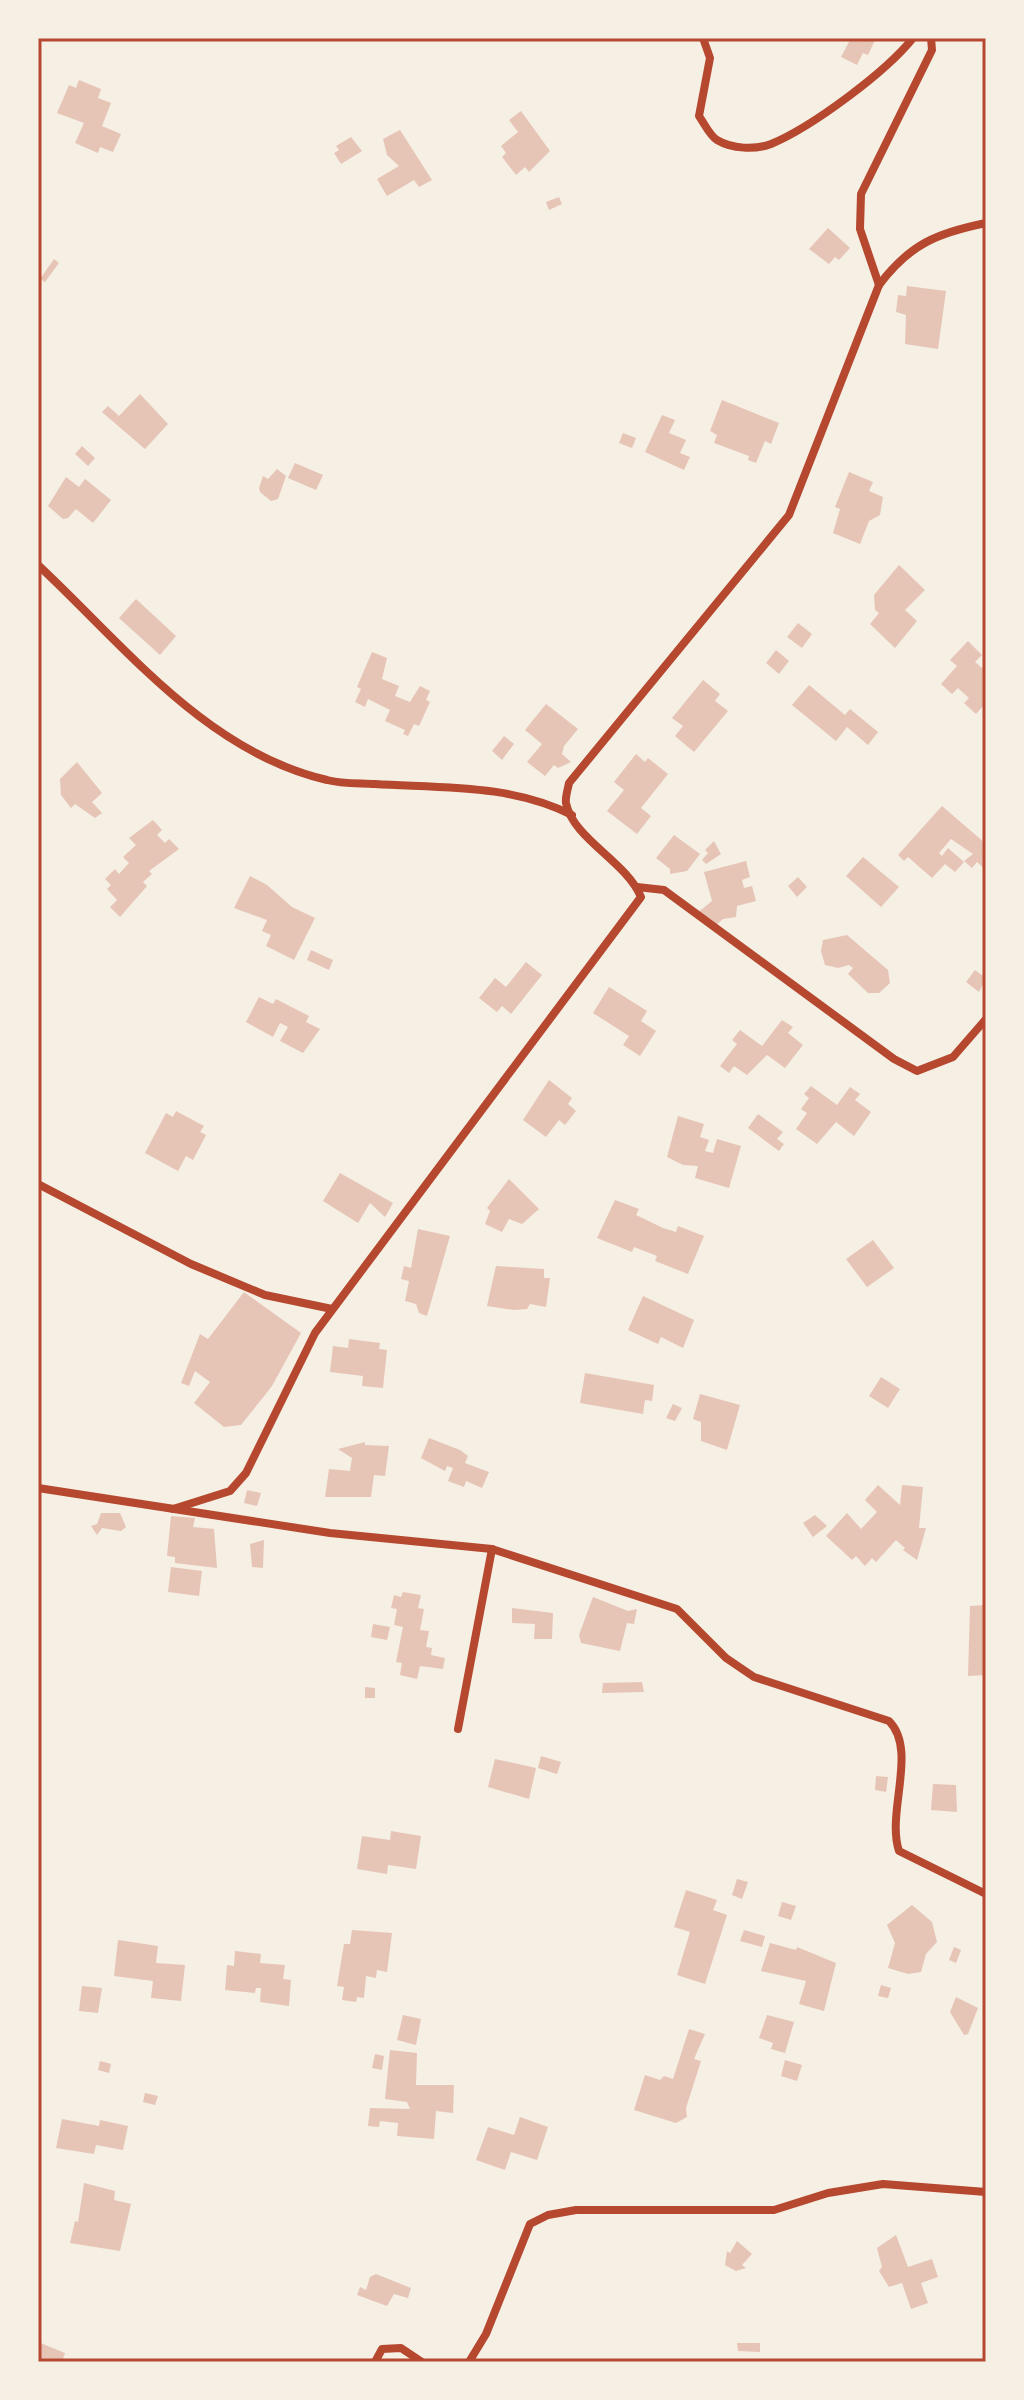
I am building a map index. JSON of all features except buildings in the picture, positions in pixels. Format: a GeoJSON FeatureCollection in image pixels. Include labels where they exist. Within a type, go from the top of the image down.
{"type":"FeatureCollection","features":[{"type":"Feature","properties":{"kind":"street"},"geometry":{"type":"LineString","coordinates":[[703,38],[710,58],[699,116],[716,140],[744,149],[769,144],[819,116],[901,53],[913,38]]}},
{"type":"Feature","properties":{"kind":"street"},"geometry":{"type":"LineString","coordinates":[[879,285],[860,229],[861,194],[932,50],[931,38]]}},
{"type":"Feature","properties":{"kind":"street"},"geometry":{"type":"LineString","coordinates":[[173,1509],[230,1491],[246,1473],[300,1362],[332,1309],[641,897],[633,878],[580,828],[566,803],[569,783],[789,515],[879,285],[901,256],[946,231],[986,223]]}},
{"type":"Feature","properties":{"kind":"street"},"geometry":{"type":"LineString","coordinates":[[38,565],[165,688],[216,731],[279,764],[329,781],[511,792],[574,816]]}},
{"type":"Feature","properties":{"kind":"street"},"geometry":{"type":"LineString","coordinates":[[637,887],[664,890],[894,1059],[917,1071],[953,1057],[986,1019]]}},
{"type":"Feature","properties":{"kind":"street"},"geometry":{"type":"LineString","coordinates":[[38,1184],[191,1264],[252,1290],[332,1309]]}},
{"type":"Feature","properties":{"kind":"street"},"geometry":{"type":"LineString","coordinates":[[38,1488],[330,1533],[492,1549],[677,1609],[726,1658],[754,1677],[889,1721],[902,1746],[894,1836],[899,1851],[986,1894]]}},
{"type":"Feature","properties":{"kind":"street"},"geometry":{"type":"LineString","coordinates":[[458,1729],[492,1549]]}},
{"type":"Feature","properties":{"kind":"street"},"geometry":{"type":"LineString","coordinates":[[469,2362],[486,2334],[530,2224],[548,2215],[576,2210],[774,2210],[828,2193],[883,2184],[986,2192]]}},
{"type":"Feature","properties":{"kind":"street"},"geometry":{"type":"LineString","coordinates":[[375,2362],[382,2349],[401,2348],[422,2362]]}}]}
